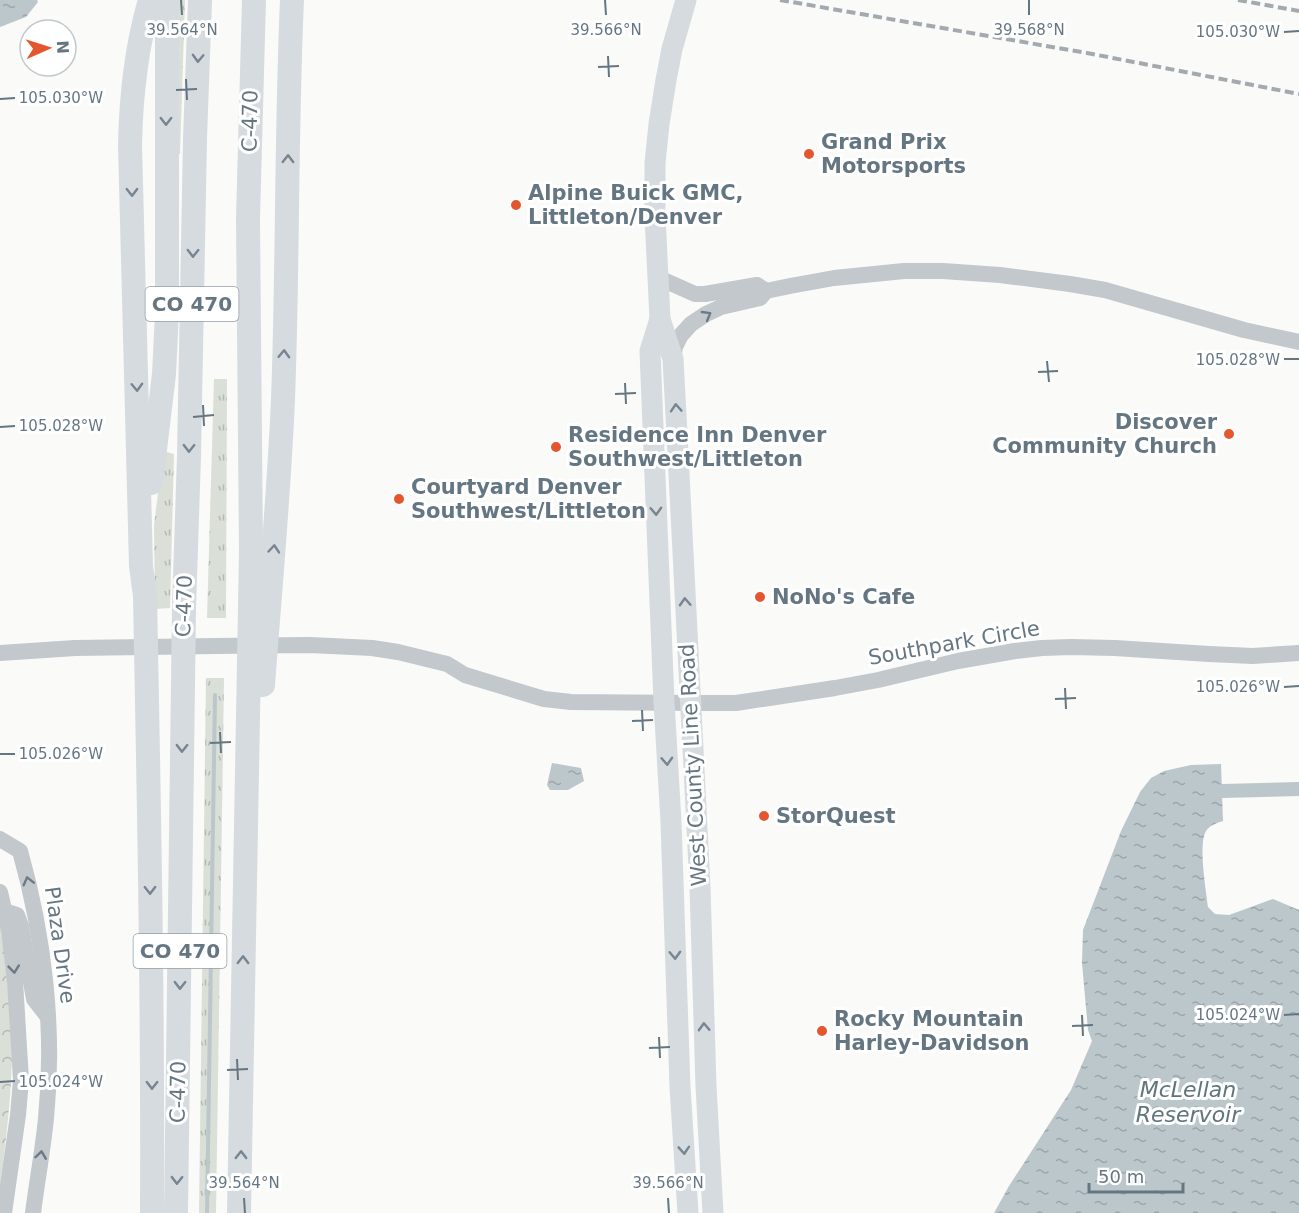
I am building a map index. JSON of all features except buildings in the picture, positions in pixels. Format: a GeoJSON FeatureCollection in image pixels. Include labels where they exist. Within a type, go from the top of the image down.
{"type":"FeatureCollection","features":[{"type":"Feature","properties":{"kind":"highway"},"geometry":{"type":"LineString","coordinates":[[150,0],[141,33],[134,74],[130,134],[141,566],[147,694],[152,1213]]}},
{"type":"Feature","properties":{"kind":"highway"},"geometry":{"type":"LineString","coordinates":[[144,596],[148,566],[148,507],[163,386],[167,328],[167,0]]}},
{"type":"Feature","properties":{"kind":"highway","name":"C-470"},"geometry":{"type":"LineString","coordinates":[[176,1213],[184,608],[200,0]]}},
{"type":"Feature","properties":{"kind":"highway","name":"C-470"},"geometry":{"type":"LineString","coordinates":[[254,0],[248,207],[251,447],[259,607]]}},
{"type":"Feature","properties":{"kind":"highway"},"geometry":{"type":"LineString","coordinates":[[259,607],[278,501],[283,400],[292,0]]}},
{"type":"Feature","properties":{"kind":"highway","name":"CO 470"},"geometry":{"type":"LineString","coordinates":[[239,1213],[243,913],[250,900],[259,607]]}},
{"type":"Feature","properties":{"kind":"main road","name":"West County Line Road"},"geometry":{"type":"LineString","coordinates":[[686,0],[672,49],[659,124],[655,163],[655,216],[660,319],[672,359],[676,415],[700,887],[706,1086],[713,1213]]}},
{"type":"Feature","properties":{"kind":"main road","name":"West County Line Road"},"geometry":{"type":"LineString","coordinates":[[660,319],[650,351],[671,822],[680,1096],[688,1213]]}},
{"type":"Feature","properties":{"kind":"street"},"geometry":{"type":"LineString","coordinates":[[672,359],[681,335],[691,324],[721,307],[760,298],[766,291],[834,278],[904,271],[999,275],[1105,290],[1244,330],[1299,342]]}},
{"type":"Feature","properties":{"kind":"street"},"geometry":{"type":"LineString","coordinates":[[659,278],[694,294],[757,285],[766,291]]}},
{"type":"Feature","properties":{"kind":"street","name":"Southpark Circle"},"geometry":{"type":"LineString","coordinates":[[0,653],[75,648],[216,646],[310,645],[372,648],[447,664],[465,675],[544,699],[571,702],[690,703],[736,703],[835,688],[958,661],[1042,648],[1125,648],[1253,656],[1299,653]]}},
{"type":"Feature","properties":{"kind":"street","name":"Plaza Drive"},"geometry":{"type":"LineString","coordinates":[[0,839],[20,850],[28,879],[42,958],[48,1017],[46,1119],[33,1213]]}},
{"type":"Feature","properties":{"kind":"street"},"geometry":{"type":"LineString","coordinates":[[0,892],[15,981],[21,1080],[4,1213]]}},
{"type":"Feature","properties":{"kind":"street"},"geometry":{"type":"LineString","coordinates":[[5,911],[17,915],[34,999],[48,1017]]}},
{"type":"Feature","properties":{"kind":"green space"},"geometry":{"type":"Polygon","coordinates":[[[174,0],[185,0],[180,154],[174,154],[174,0]]]}},
{"type":"Feature","properties":{"kind":"green space"},"geometry":{"type":"Polygon","coordinates":[[[214,379],[227,379],[226,618],[207,618],[214,379]]]}},
{"type":"Feature","properties":{"kind":"green space"},"geometry":{"type":"Polygon","coordinates":[[[163,451],[174,454],[170,608],[155,609],[154,526],[163,451]]]}},
{"type":"Feature","properties":{"kind":"green space"},"geometry":{"type":"Polygon","coordinates":[[[206,678],[224,678],[216,1213],[199,1213],[206,678]]]}},
{"type":"Feature","properties":{"kind":"green space"},"geometry":{"type":"Polygon","coordinates":[[[0,924],[11,1017],[12,1065],[0,1186],[0,924]]]}},
{"type":"Feature","properties":{"kind":"water"},"geometry":{"type":"Polygon","coordinates":[[[0,0],[37,0],[38,2],[26,17],[18,18],[18,20],[0,27],[0,0]]]}},
{"type":"Feature","properties":{"kind":"water"},"geometry":{"type":"Polygon","coordinates":[[[552,763],[581,768],[584,781],[568,790],[550,790],[547,785],[552,763]]]}},
{"type":"Feature","properties":{"kind":"water","name":"McLellan Reservoir"},"geometry":{"type":"Polygon","coordinates":[[[1221,764],[1223,821],[1206,831],[1203,846],[1208,907],[1215,914],[1229,915],[1273,899],[1299,910],[1299,1213],[994,1213],[1071,1090],[1092,1041],[1088,1030],[1082,963],[1083,930],[1121,831],[1140,792],[1151,778],[1164,771],[1191,765],[1221,764]]]}},
{"type":"Feature","properties":{"kind":"waterway"},"geometry":{"type":"LineString","coordinates":[[207,1213],[215,695]]}},
{"type":"Feature","properties":{"kind":"waterway"},"geometry":{"type":"LineString","coordinates":[[1222,791],[1299,789]]}},
{"type":"Feature","properties":{"kind":"railway"},"geometry":{"type":"LineString","coordinates":[[780,0],[1087,53],[1299,94]]}},
{"type":"Feature","properties":{"kind":"railway"},"geometry":{"type":"LineString","coordinates":[[1238,0],[1299,11]]}},
{"type":"Feature","properties":{"kind":"place","name":"Grand Prix Motorsports"},"geometry":{"type":"Point","coordinates":[809,154]}},
{"type":"Feature","properties":{"kind":"place","name":"Alpine Buick GMC, Littleton/Denver"},"geometry":{"type":"Point","coordinates":[516,205]}},
{"type":"Feature","properties":{"kind":"place","name":"Discover Community Church"},"geometry":{"type":"Point","coordinates":[1229,434]}},
{"type":"Feature","properties":{"kind":"place","name":"Residence Inn Denver Southwest/Littleton"},"geometry":{"type":"Point","coordinates":[556,447]}},
{"type":"Feature","properties":{"kind":"place","name":"Courtyard Denver Southwest/Littleton"},"geometry":{"type":"Point","coordinates":[399,499]}},
{"type":"Feature","properties":{"kind":"place","name":"NoNo's Cafe"},"geometry":{"type":"Point","coordinates":[760,597]}},
{"type":"Feature","properties":{"kind":"place","name":"StorQuest"},"geometry":{"type":"Point","coordinates":[764,816]}},
{"type":"Feature","properties":{"kind":"place","name":"Rocky Mountain Harley-Davidson"},"geometry":{"type":"Point","coordinates":[822,1031]}}]}
